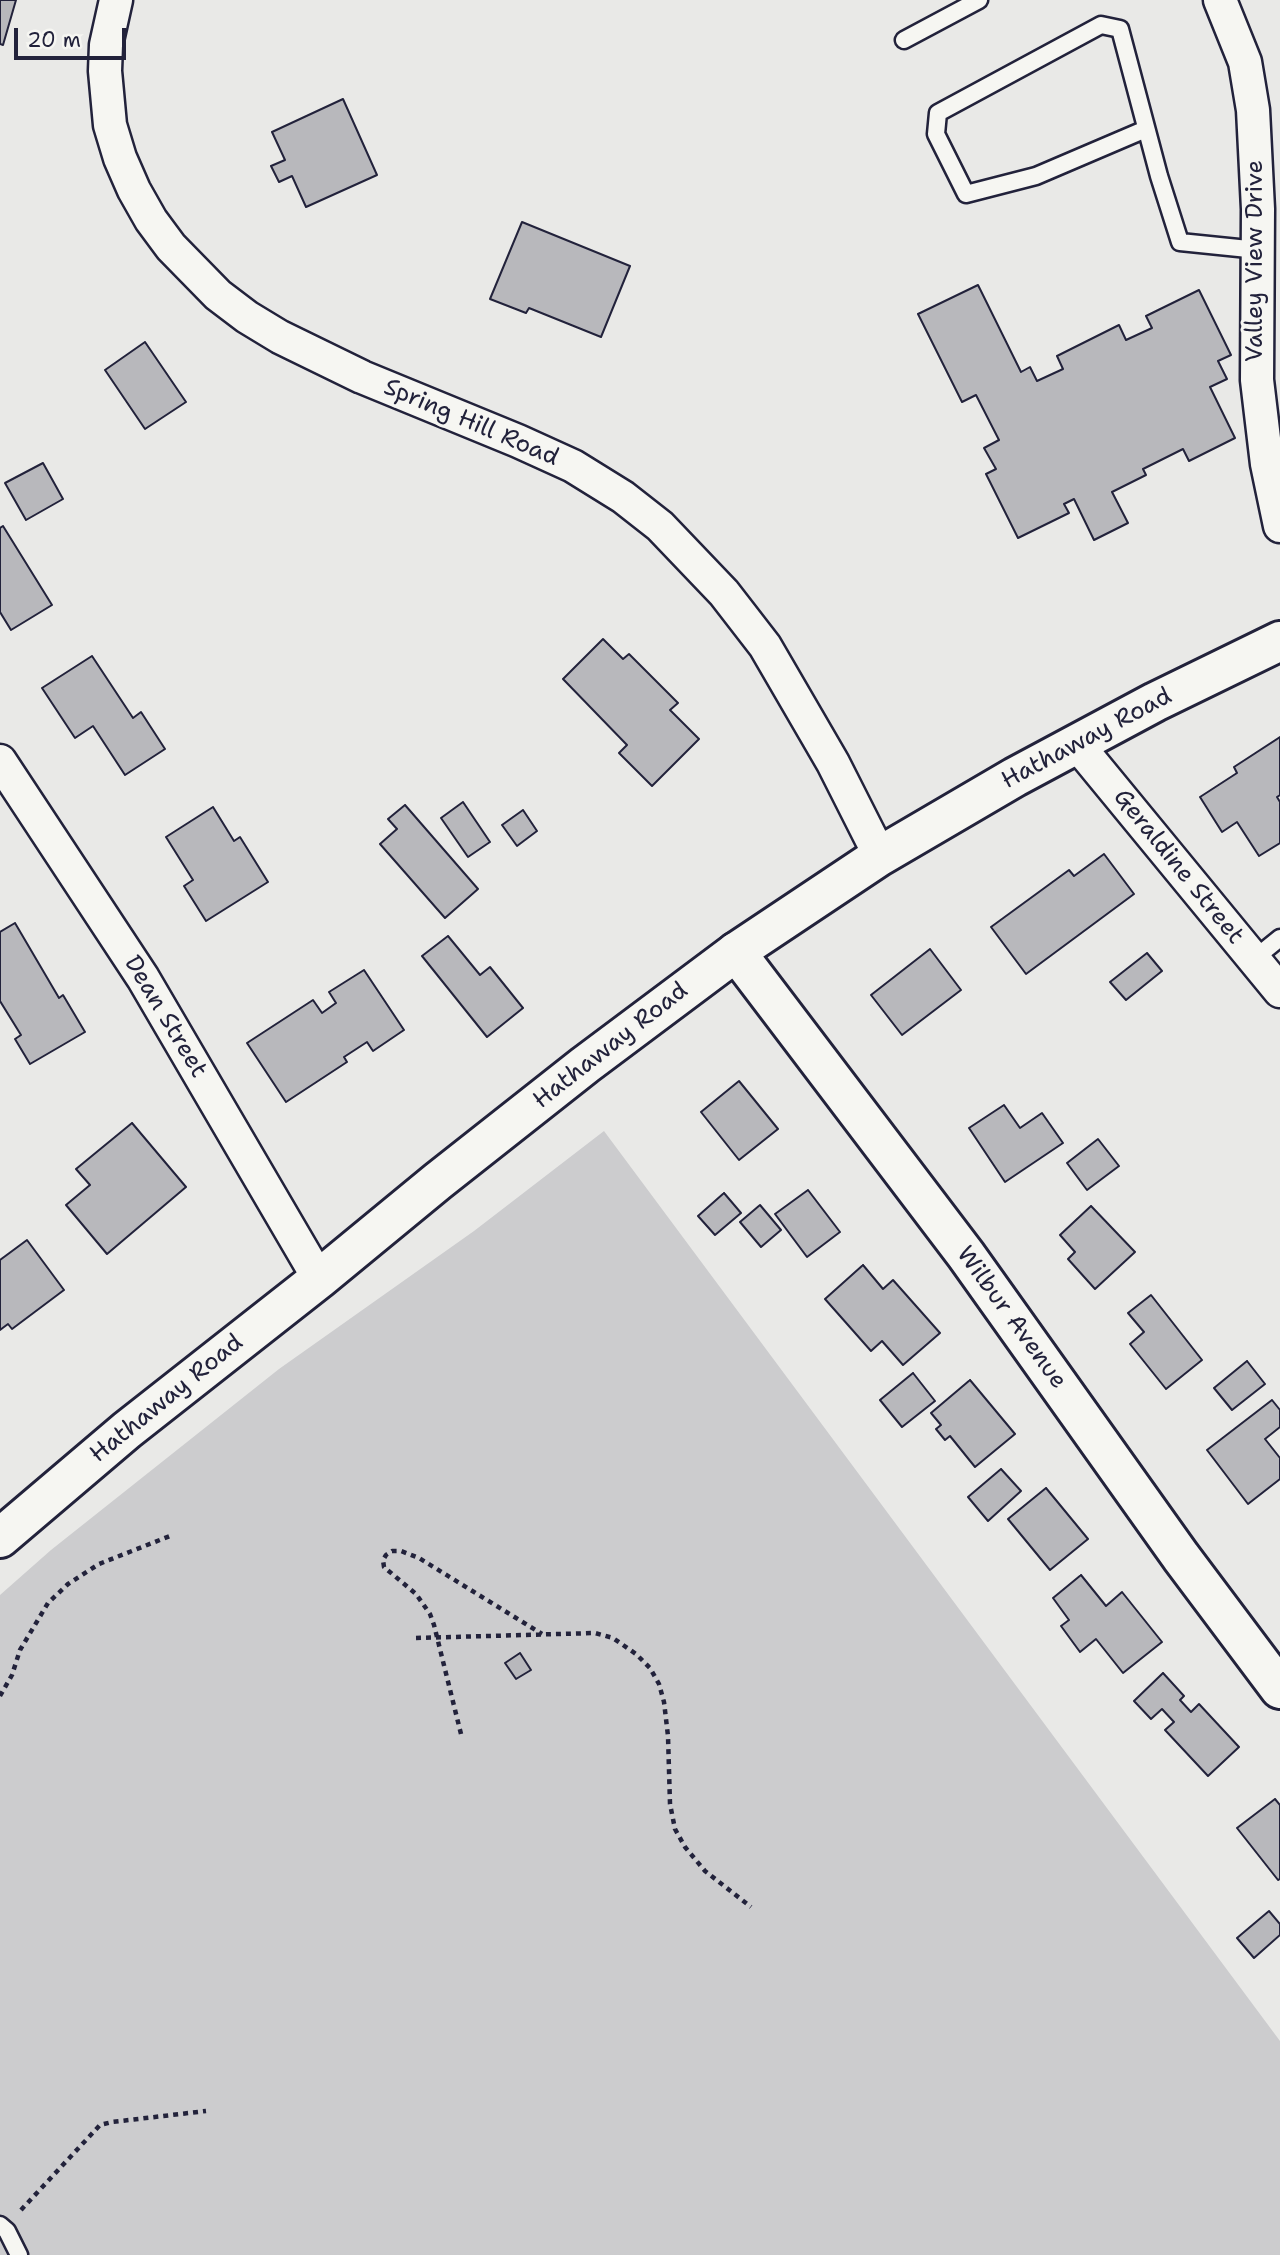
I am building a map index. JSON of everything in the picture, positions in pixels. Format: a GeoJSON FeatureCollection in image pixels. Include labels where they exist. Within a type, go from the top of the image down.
{"type":"FeatureCollection","features":[{"type":"Feature","properties":{"kind":"main road","name":"Hathaway Road"},"geometry":{"type":"LineString","coordinates":[[0,1537],[127,1430],[319,1279],[486,1142],[736,952],[880,856],[1015,777],[1076,743],[1280,641]]}},
{"type":"Feature","properties":{"kind":"main road","name":"Wilbur Avenue"},"geometry":{"type":"LineString","coordinates":[[736,952],[967,1255],[1181,1557],[1280,1689]]}},
{"type":"Feature","properties":{"kind":"street","name":"Spring Hill Road"},"geometry":{"type":"LineString","coordinates":[[116,0],[106,45],[105,71],[110,125],[134,190],[171,247],[218,295],[280,337],[362,377],[573,466],[623,497],[660,526],[724,593],[765,646],[834,763],[880,856]]}},
{"type":"Feature","properties":{"kind":"street","name":"Valley View Drive"},"geometry":{"type":"LineString","coordinates":[[1220,0],[1245,62],[1253,110],[1258,250],[1256,380],[1267,464],[1280,526]]}},
{"type":"Feature","properties":{"kind":"street","name":"Geraldine Street"},"geometry":{"type":"LineString","coordinates":[[1076,743],[1280,991]]}},
{"type":"Feature","properties":{"kind":"street","name":"Dean Street"},"geometry":{"type":"LineString","coordinates":[[0,761],[143,978],[319,1279]]}},
{"type":"Feature","properties":{"kind":"lane"},"geometry":{"type":"LineString","coordinates":[[904,40],[979,0]]}},
{"type":"Feature","properties":{"kind":"lane"},"geometry":{"type":"LineString","coordinates":[[1146,128],[1036,176],[966,194],[936,134],[938,113],[1101,25],[1120,29],[1180,242],[1258,250]]}},
{"type":"Feature","properties":{"kind":"lane"},"geometry":{"type":"LineString","coordinates":[[1254,959],[1280,939]]}},
{"type":"Feature","properties":{"kind":"lane"},"geometry":{"type":"LineString","coordinates":[[2,2227],[19,2255]]}},
{"type":"Feature","properties":{"kind":"path"},"geometry":{"type":"LineString","coordinates":[[0,1696],[12,1675],[20,1650],[48,1603],[68,1584],[99,1564],[170,1536]]}},
{"type":"Feature","properties":{"kind":"path"},"geometry":{"type":"LineString","coordinates":[[461,1734],[434,1625],[424,1604],[384,1567],[383,1560],[392,1551],[401,1551],[419,1558],[542,1634]]}},
{"type":"Feature","properties":{"kind":"path"},"geometry":{"type":"LineString","coordinates":[[415,1638],[595,1633],[612,1638],[636,1654],[650,1668],[659,1684],[664,1702],[670,1804],[675,1829],[685,1847],[705,1871],[751,1907]]}},
{"type":"Feature","properties":{"kind":"path"},"geometry":{"type":"LineString","coordinates":[[2,2227],[100,2125],[206,2111]]}},
{"type":"Feature","properties":{"kind":"shaded area"},"geometry":{"type":"Polygon","coordinates":[[[604,1131],[1280,2041],[1280,2255],[0,2255],[0,1595],[51,1550],[279,1369],[474,1231],[604,1131]]]}},
{"type":"Feature","properties":{"kind":"building"},"geometry":{"type":"Polygon","coordinates":[[[0,0],[16,0],[3,45],[0,44],[0,0]]]}},
{"type":"Feature","properties":{"kind":"building"},"geometry":{"type":"Polygon","coordinates":[[[343,99],[377,175],[306,207],[292,176],[279,182],[271,166],[285,160],[272,132],[343,99]]]}},
{"type":"Feature","properties":{"kind":"building"},"geometry":{"type":"Polygon","coordinates":[[[522,222],[630,266],[601,337],[529,308],[526,313],[490,299],[522,222]]]}},
{"type":"Feature","properties":{"kind":"building"},"geometry":{"type":"Polygon","coordinates":[[[978,285],[1021,372],[1030,367],[1037,381],[1063,369],[1057,356],[1119,325],[1126,340],[1152,328],[1146,316],[1199,290],[1231,355],[1218,361],[1227,379],[1210,387],[1235,438],[1189,461],[1183,449],[1143,469],[1146,475],[1112,492],[1128,523],[1094,540],[1074,499],[1064,504],[1069,513],[1018,538],[986,474],[996,469],[984,448],[999,440],[976,395],[962,402],[918,314],[978,285]]]}},
{"type":"Feature","properties":{"kind":"building"},"geometry":{"type":"Polygon","coordinates":[[[145,342],[186,402],[145,429],[105,370],[145,342]]]}},
{"type":"Feature","properties":{"kind":"building"},"geometry":{"type":"Polygon","coordinates":[[[43,463],[63,499],[26,520],[5,483],[43,463]]]}},
{"type":"Feature","properties":{"kind":"building"},"geometry":{"type":"Polygon","coordinates":[[[3,526],[52,605],[11,630],[0,612],[0,528],[3,526]]]}},
{"type":"Feature","properties":{"kind":"building"},"geometry":{"type":"Polygon","coordinates":[[[603,639],[623,659],[629,654],[678,703],[670,710],[699,739],[652,786],[619,753],[627,745],[563,679],[603,639]]]}},
{"type":"Feature","properties":{"kind":"building"},"geometry":{"type":"Polygon","coordinates":[[[92,656],[133,718],[141,712],[165,749],[125,775],[93,726],[75,738],[42,688],[92,656]]]}},
{"type":"Feature","properties":{"kind":"building"},"geometry":{"type":"Polygon","coordinates":[[[1280,737],[1280,795],[1277,797],[1280,802],[1280,843],[1259,856],[1237,822],[1222,832],[1200,797],[1237,773],[1234,767],[1280,737]]]}},
{"type":"Feature","properties":{"kind":"building"},"geometry":{"type":"Polygon","coordinates":[[[463,802],[490,842],[468,857],[441,818],[463,802]]]}},
{"type":"Feature","properties":{"kind":"building"},"geometry":{"type":"Polygon","coordinates":[[[405,805],[478,889],[445,918],[380,844],[397,829],[388,819],[405,805]]]}},
{"type":"Feature","properties":{"kind":"building"},"geometry":{"type":"Polygon","coordinates":[[[213,807],[234,841],[240,837],[268,882],[206,921],[184,886],[193,880],[166,837],[213,807]]]}},
{"type":"Feature","properties":{"kind":"building"},"geometry":{"type":"Polygon","coordinates":[[[523,810],[537,831],[517,846],[502,825],[523,810]]]}},
{"type":"Feature","properties":{"kind":"building"},"geometry":{"type":"Polygon","coordinates":[[[1104,854],[1134,894],[1026,974],[991,927],[1069,870],[1074,876],[1104,854]]]}},
{"type":"Feature","properties":{"kind":"building"},"geometry":{"type":"Polygon","coordinates":[[[15,923],[59,998],[63,995],[85,1032],[30,1064],[15,1039],[21,1035],[0,1001],[0,932],[15,923]]]}},
{"type":"Feature","properties":{"kind":"building"},"geometry":{"type":"Polygon","coordinates":[[[448,936],[480,975],[490,967],[523,1008],[487,1037],[422,956],[448,936]]]}},
{"type":"Feature","properties":{"kind":"building"},"geometry":{"type":"Polygon","coordinates":[[[930,949],[961,990],[902,1035],[871,995],[930,949]]]}},
{"type":"Feature","properties":{"kind":"building"},"geometry":{"type":"Polygon","coordinates":[[[1147,953],[1162,971],[1126,1000],[1110,982],[1147,953]]]}},
{"type":"Feature","properties":{"kind":"building"},"geometry":{"type":"Polygon","coordinates":[[[364,970],[404,1030],[373,1051],[367,1042],[344,1057],[347,1062],[286,1102],[247,1043],[313,1000],[322,1013],[336,1003],[329,992],[364,970]]]}},
{"type":"Feature","properties":{"kind":"building"},"geometry":{"type":"Polygon","coordinates":[[[739,1081],[778,1129],[739,1160],[701,1112],[739,1081]]]}},
{"type":"Feature","properties":{"kind":"building"},"geometry":{"type":"Polygon","coordinates":[[[1004,1105],[1020,1128],[1042,1113],[1063,1143],[1005,1182],[969,1128],[1004,1105]]]}},
{"type":"Feature","properties":{"kind":"building"},"geometry":{"type":"Polygon","coordinates":[[[132,1123],[186,1187],[107,1254],[66,1205],[90,1185],[76,1169],[132,1123]]]}},
{"type":"Feature","properties":{"kind":"building"},"geometry":{"type":"Polygon","coordinates":[[[1098,1139],[1119,1166],[1087,1190],[1067,1163],[1098,1139]]]}},
{"type":"Feature","properties":{"kind":"building"},"geometry":{"type":"Polygon","coordinates":[[[808,1190],[840,1232],[807,1257],[775,1214],[808,1190]]]}},
{"type":"Feature","properties":{"kind":"building"},"geometry":{"type":"Polygon","coordinates":[[[724,1193],[741,1213],[715,1235],[698,1216],[724,1193]]]}},
{"type":"Feature","properties":{"kind":"building"},"geometry":{"type":"Polygon","coordinates":[[[760,1205],[781,1230],[761,1247],[740,1222],[760,1205]]]}},
{"type":"Feature","properties":{"kind":"building"},"geometry":{"type":"Polygon","coordinates":[[[1091,1206],[1135,1252],[1095,1289],[1068,1259],[1075,1252],[1060,1235],[1091,1206]]]}},
{"type":"Feature","properties":{"kind":"building"},"geometry":{"type":"Polygon","coordinates":[[[27,1240],[64,1290],[12,1329],[8,1324],[0,1330],[0,1260],[27,1240]]]}},
{"type":"Feature","properties":{"kind":"building"},"geometry":{"type":"Polygon","coordinates":[[[863,1265],[883,1289],[893,1280],[940,1333],[903,1365],[882,1341],[871,1351],[825,1299],[863,1265]]]}},
{"type":"Feature","properties":{"kind":"building"},"geometry":{"type":"Polygon","coordinates":[[[1151,1295],[1202,1360],[1166,1389],[1130,1344],[1144,1332],[1128,1313],[1151,1295]]]}},
{"type":"Feature","properties":{"kind":"building"},"geometry":{"type":"Polygon","coordinates":[[[1247,1361],[1265,1384],[1232,1410],[1214,1388],[1247,1361]]]}},
{"type":"Feature","properties":{"kind":"building"},"geometry":{"type":"Polygon","coordinates":[[[913,1373],[935,1401],[902,1427],[880,1400],[913,1373]]]}},
{"type":"Feature","properties":{"kind":"building"},"geometry":{"type":"Polygon","coordinates":[[[970,1380],[1015,1434],[975,1467],[950,1436],[945,1440],[936,1429],[941,1425],[931,1413],[970,1380]]]}},
{"type":"Feature","properties":{"kind":"building"},"geometry":{"type":"Polygon","coordinates":[[[1272,1400],[1280,1410],[1280,1427],[1265,1439],[1280,1458],[1280,1479],[1248,1504],[1207,1450],[1272,1400]]]}},
{"type":"Feature","properties":{"kind":"building"},"geometry":{"type":"Polygon","coordinates":[[[1001,1469],[1021,1491],[988,1521],[968,1497],[1001,1469]]]}},
{"type":"Feature","properties":{"kind":"building"},"geometry":{"type":"Polygon","coordinates":[[[1046,1488],[1088,1539],[1050,1570],[1008,1519],[1046,1488]]]}},
{"type":"Feature","properties":{"kind":"building"},"geometry":{"type":"Polygon","coordinates":[[[1081,1575],[1106,1606],[1122,1592],[1162,1642],[1123,1673],[1096,1639],[1080,1652],[1061,1626],[1069,1620],[1053,1598],[1081,1575]]]}},
{"type":"Feature","properties":{"kind":"building"},"geometry":{"type":"Polygon","coordinates":[[[520,1653],[531,1670],[516,1679],[505,1663],[520,1653]]]}},
{"type":"Feature","properties":{"kind":"building"},"geometry":{"type":"Polygon","coordinates":[[[1163,1673],[1184,1696],[1180,1700],[1191,1712],[1199,1704],[1239,1747],[1208,1776],[1165,1730],[1174,1722],[1162,1709],[1151,1719],[1134,1701],[1163,1673]]]}},
{"type":"Feature","properties":{"kind":"building"},"geometry":{"type":"Polygon","coordinates":[[[1275,1799],[1280,1805],[1278,1880],[1237,1828],[1275,1799]]]}},
{"type":"Feature","properties":{"kind":"building"},"geometry":{"type":"Polygon","coordinates":[[[1269,1911],[1280,1924],[1280,1935],[1254,1958],[1237,1938],[1269,1911]]]}}]}
